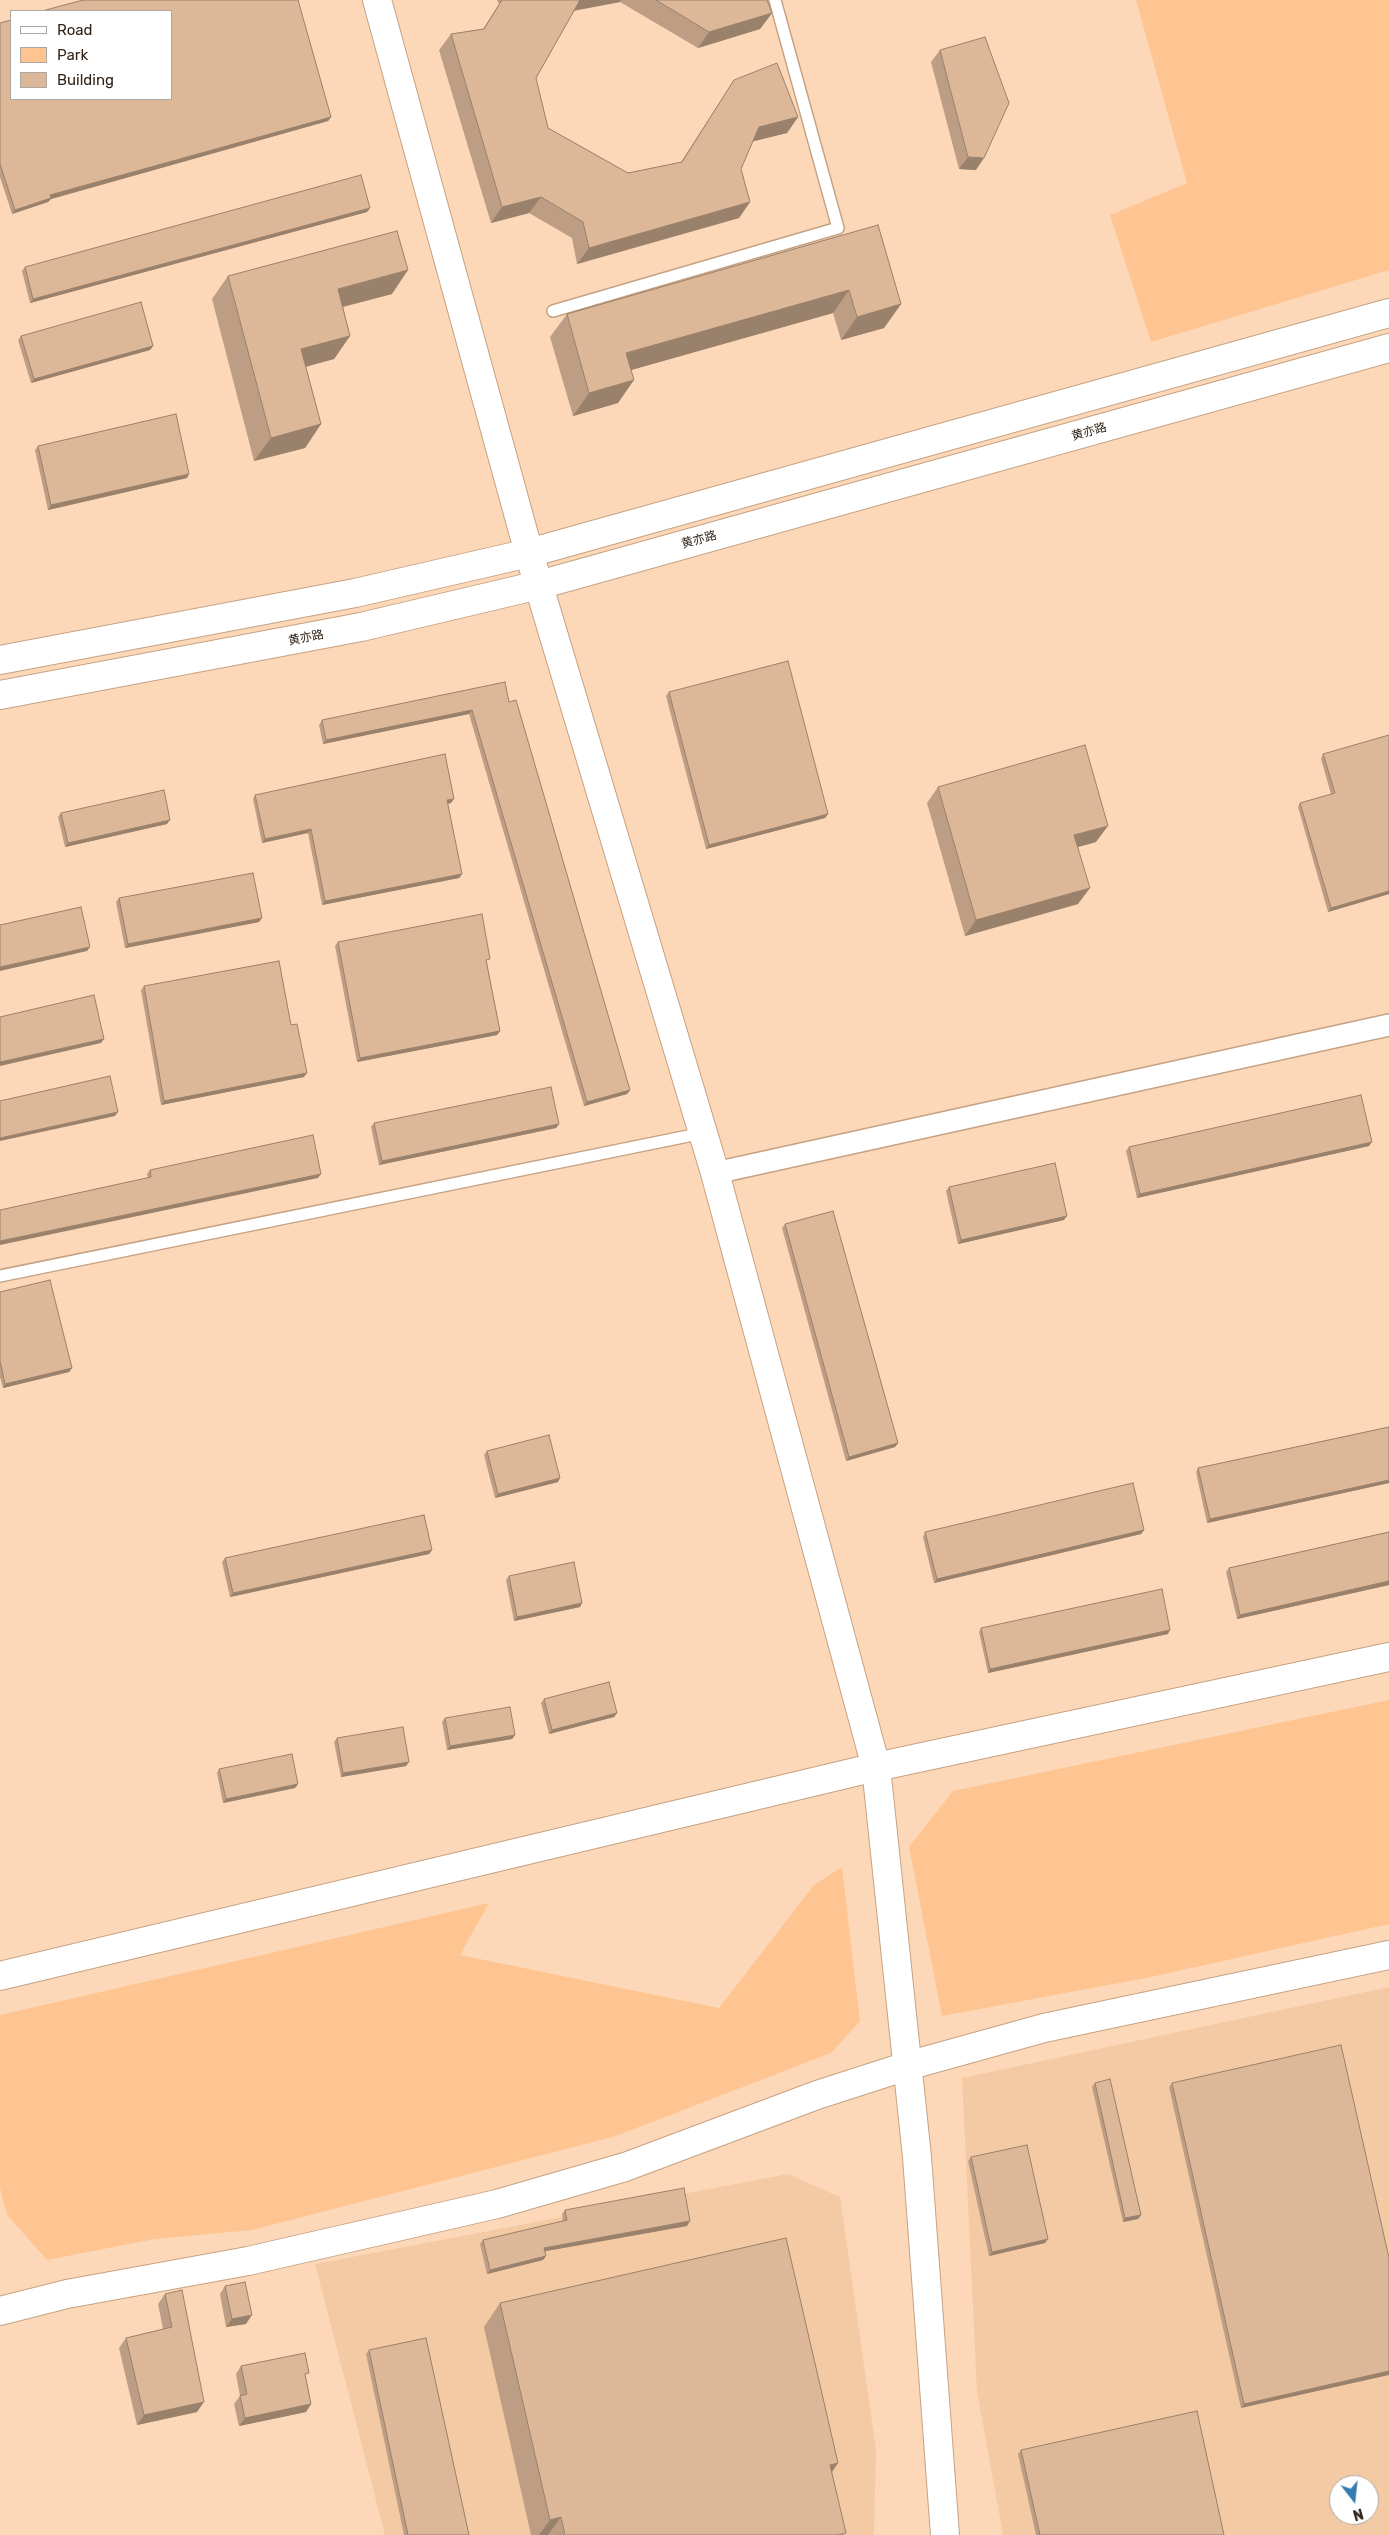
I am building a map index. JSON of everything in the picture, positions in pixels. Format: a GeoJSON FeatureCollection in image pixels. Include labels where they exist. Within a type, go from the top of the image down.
{"type":"FeatureCollection","features":[{"type":"Feature","properties":{"kind":"street"},"geometry":{"type":"LineString","coordinates":[[377,0],[529,553],[715,1173],[876,1767],[917,2157],[944,2532]]}},
{"type":"Feature","properties":{"kind":"street"},"geometry":{"type":"LineString","coordinates":[[0,660],[355,593],[529,553],[1389,313]]}},
{"type":"Feature","properties":{"kind":"street","name":"黄亦路"},"geometry":{"type":"LineString","coordinates":[[0,695],[361,628],[539,585],[1389,348]]}},
{"type":"Feature","properties":{"kind":"street"},"geometry":{"type":"LineString","coordinates":[[715,1173],[1389,1025]]}},
{"type":"Feature","properties":{"kind":"street"},"geometry":{"type":"LineString","coordinates":[[0,1976],[876,1767],[1389,1657]]}},
{"type":"Feature","properties":{"kind":"street"},"geometry":{"type":"LineString","coordinates":[[0,2311],[67,2294],[248,2261],[497,2204],[626,2168],[817,2095],[907,2066],[1044,2028],[1389,1955]]}},
{"type":"Feature","properties":{"kind":"lane"},"geometry":{"type":"LineString","coordinates":[[553,311],[838,228],[775,0]]}},
{"type":"Feature","properties":{"kind":"lane"},"geometry":{"type":"LineString","coordinates":[[0,1276],[703,1133]]}},
{"type":"Feature","properties":{"kind":"shaded area"},"geometry":{"type":"Polygon","coordinates":[[[1389,1987],[1389,2535],[1003,2535],[977,2392],[962,2078],[1389,1987]]]}},
{"type":"Feature","properties":{"kind":"shaded area"},"geometry":{"type":"Polygon","coordinates":[[[788,2174],[840,2197],[876,2450],[874,2535],[385,2535],[315,2264],[788,2174]]]}},
{"type":"Feature","properties":{"kind":"green space"},"geometry":{"type":"Polygon","coordinates":[[[1136,0],[1389,0],[1389,270],[1151,342],[1110,215],[1187,183],[1136,0]]]}},
{"type":"Feature","properties":{"kind":"green space"},"geometry":{"type":"Polygon","coordinates":[[[1389,1700],[1389,1924],[1151,1977],[942,2016],[909,1847],[953,1791],[1389,1700]]]}},
{"type":"Feature","properties":{"kind":"green space"},"geometry":{"type":"Polygon","coordinates":[[[842,1867],[860,2021],[831,2053],[616,2136],[252,2230],[155,2239],[47,2260],[7,2215],[0,2188],[0,2015],[489,1903],[460,1955],[719,2008],[814,1885],[842,1867]]]}},
{"type":"Feature","properties":{"kind":"building"},"geometry":{"type":"Polygon","coordinates":[[[83,0],[298,0],[331,117],[50,195],[51,198],[15,210],[0,164],[0,23],[10,20],[10,100],[172,100],[172,10],[46,10],[83,0]]]}},
{"type":"Feature","properties":{"kind":"building"},"geometry":{"type":"Polygon","coordinates":[[[502,0],[580,0],[536,78],[548,128],[628,173],[682,162],[734,80],[777,63],[798,117],[759,127],[741,169],[750,202],[589,248],[583,222],[541,197],[502,207],[451,34],[484,29],[502,0]]]}},
{"type":"Feature","properties":{"kind":"building"},"geometry":{"type":"Polygon","coordinates":[[[656,0],[767,0],[772,13],[709,32],[656,0]]]}},
{"type":"Feature","properties":{"kind":"building"},"geometry":{"type":"Polygon","coordinates":[[[985,37],[1009,103],[984,158],[968,157],[940,50],[985,37]]]}},
{"type":"Feature","properties":{"kind":"building"},"geometry":{"type":"Polygon","coordinates":[[[361,175],[370,208],[33,299],[25,267],[361,175]]]}},
{"type":"Feature","properties":{"kind":"building"},"geometry":{"type":"Polygon","coordinates":[[[878,225],[901,304],[857,317],[849,290],[626,353],[634,380],[589,393],[567,314],[878,225]]]}},
{"type":"Feature","properties":{"kind":"building"},"geometry":{"type":"Polygon","coordinates":[[[397,231],[408,270],[338,289],[350,336],[301,349],[321,424],[271,438],[228,276],[397,231]]]}},
{"type":"Feature","properties":{"kind":"building"},"geometry":{"type":"Polygon","coordinates":[[[141,302],[153,346],[34,379],[21,336],[141,302]]]}},
{"type":"Feature","properties":{"kind":"building"},"geometry":{"type":"Polygon","coordinates":[[[176,414],[189,474],[51,505],[38,446],[176,414]]]}},
{"type":"Feature","properties":{"kind":"building"},"geometry":{"type":"Polygon","coordinates":[[[788,661],[828,814],[709,845],[669,692],[788,661]]]}},
{"type":"Feature","properties":{"kind":"building"},"geometry":{"type":"Polygon","coordinates":[[[505,682],[509,702],[516,700],[630,1090],[587,1102],[472,710],[326,740],[322,720],[505,682]]]}},
{"type":"Feature","properties":{"kind":"building"},"geometry":{"type":"Polygon","coordinates":[[[1389,735],[1389,891],[1331,908],[1300,803],[1335,793],[1323,754],[1389,735]]]}},
{"type":"Feature","properties":{"kind":"building"},"geometry":{"type":"Polygon","coordinates":[[[1085,745],[1108,826],[1074,835],[1090,888],[976,920],[938,787],[1085,745]]]}},
{"type":"Feature","properties":{"kind":"building"},"geometry":{"type":"Polygon","coordinates":[[[445,754],[454,799],[447,800],[462,874],[325,901],[311,829],[265,839],[255,795],[445,754]]]}},
{"type":"Feature","properties":{"kind":"building"},"geometry":{"type":"Polygon","coordinates":[[[164,790],[170,820],[68,843],[61,813],[164,790]]]}},
{"type":"Feature","properties":{"kind":"building"},"geometry":{"type":"Polygon","coordinates":[[[253,873],[262,918],[128,944],[119,898],[253,873]]]}},
{"type":"Feature","properties":{"kind":"building"},"geometry":{"type":"Polygon","coordinates":[[[81,907],[90,947],[0,967],[0,925],[81,907]]]}},
{"type":"Feature","properties":{"kind":"building"},"geometry":{"type":"Polygon","coordinates":[[[482,914],[490,959],[486,960],[500,1031],[360,1058],[338,942],[482,914]]]}},
{"type":"Feature","properties":{"kind":"building"},"geometry":{"type":"Polygon","coordinates":[[[279,961],[291,1025],[297,1024],[307,1073],[164,1101],[144,986],[279,961]]]}},
{"type":"Feature","properties":{"kind":"building"},"geometry":{"type":"Polygon","coordinates":[[[94,995],[104,1039],[0,1062],[0,1017],[94,995]]]}},
{"type":"Feature","properties":{"kind":"building"},"geometry":{"type":"Polygon","coordinates":[[[110,1076],[118,1112],[0,1138],[0,1101],[110,1076]]]}},
{"type":"Feature","properties":{"kind":"building"},"geometry":{"type":"Polygon","coordinates":[[[551,1087],[559,1124],[382,1161],[374,1123],[551,1087]]]}},
{"type":"Feature","properties":{"kind":"building"},"geometry":{"type":"Polygon","coordinates":[[[1361,1095],[1372,1142],[1140,1194],[1129,1147],[1361,1095]]]}},
{"type":"Feature","properties":{"kind":"building"},"geometry":{"type":"Polygon","coordinates":[[[313,1135],[321,1174],[0,1241],[0,1210],[151,1177],[150,1170],[313,1135]]]}},
{"type":"Feature","properties":{"kind":"building"},"geometry":{"type":"Polygon","coordinates":[[[1055,1163],[1067,1216],[961,1240],[949,1187],[1055,1163]]]}},
{"type":"Feature","properties":{"kind":"building"},"geometry":{"type":"Polygon","coordinates":[[[833,1211],[898,1443],[849,1457],[785,1224],[833,1211]]]}},
{"type":"Feature","properties":{"kind":"building"},"geometry":{"type":"Polygon","coordinates":[[[50,1280],[72,1368],[5,1384],[0,1361],[0,1292],[50,1280]]]}},
{"type":"Feature","properties":{"kind":"building"},"geometry":{"type":"Polygon","coordinates":[[[1389,1427],[1389,1480],[1210,1519],[1198,1468],[1389,1427]]]}},
{"type":"Feature","properties":{"kind":"building"},"geometry":{"type":"Polygon","coordinates":[[[549,1435],[560,1478],[498,1494],[487,1451],[549,1435]]]}},
{"type":"Feature","properties":{"kind":"building"},"geometry":{"type":"Polygon","coordinates":[[[1133,1483],[1144,1530],[937,1579],[925,1532],[1133,1483]]]}},
{"type":"Feature","properties":{"kind":"building"},"geometry":{"type":"Polygon","coordinates":[[[424,1515],[432,1550],[233,1593],[225,1558],[424,1515]]]}},
{"type":"Feature","properties":{"kind":"building"},"geometry":{"type":"Polygon","coordinates":[[[1389,1532],[1389,1581],[1240,1615],[1229,1568],[1389,1532]]]}},
{"type":"Feature","properties":{"kind":"building"},"geometry":{"type":"Polygon","coordinates":[[[574,1562],[582,1603],[517,1617],[509,1576],[574,1562]]]}},
{"type":"Feature","properties":{"kind":"building"},"geometry":{"type":"Polygon","coordinates":[[[1162,1589],[1170,1630],[990,1669],[981,1628],[1162,1589]]]}},
{"type":"Feature","properties":{"kind":"building"},"geometry":{"type":"Polygon","coordinates":[[[609,1682],[617,1713],[552,1730],[544,1699],[609,1682]]]}},
{"type":"Feature","properties":{"kind":"building"},"geometry":{"type":"Polygon","coordinates":[[[510,1707],[515,1735],[450,1746],[445,1718],[510,1707]]]}},
{"type":"Feature","properties":{"kind":"building"},"geometry":{"type":"Polygon","coordinates":[[[403,1727],[409,1762],[343,1773],[337,1738],[403,1727]]]}},
{"type":"Feature","properties":{"kind":"building"},"geometry":{"type":"Polygon","coordinates":[[[292,1754],[298,1784],[226,1799],[219,1769],[292,1754]]]}},
{"type":"Feature","properties":{"kind":"building"},"geometry":{"type":"Polygon","coordinates":[[[1341,2045],[1389,2258],[1389,2371],[1244,2404],[1172,2083],[1341,2045]]]}},
{"type":"Feature","properties":{"kind":"building"},"geometry":{"type":"Polygon","coordinates":[[[1110,2079],[1141,2215],[1125,2218],[1095,2083],[1110,2079]]]}},
{"type":"Feature","properties":{"kind":"building"},"geometry":{"type":"Polygon","coordinates":[[[1027,2145],[1048,2239],[992,2252],[971,2157],[1027,2145]]]}},
{"type":"Feature","properties":{"kind":"building"},"geometry":{"type":"Polygon","coordinates":[[[684,2188],[690,2221],[544,2248],[546,2256],[490,2270],[483,2240],[567,2220],[565,2210],[684,2188]]]}},
{"type":"Feature","properties":{"kind":"building"},"geometry":{"type":"Polygon","coordinates":[[[786,2238],[838,2463],[830,2465],[846,2533],[838,2535],[565,2535],[561,2517],[550,2520],[500,2303],[786,2238]]]}},
{"type":"Feature","properties":{"kind":"building"},"geometry":{"type":"Polygon","coordinates":[[[245,2282],[252,2315],[232,2319],[225,2286],[245,2282]]]}},
{"type":"Feature","properties":{"kind":"building"},"geometry":{"type":"Polygon","coordinates":[[[182,2290],[204,2402],[144,2415],[126,2338],[172,2327],[165,2294],[182,2290]]]}},
{"type":"Feature","properties":{"kind":"building"},"geometry":{"type":"Polygon","coordinates":[[[426,2338],[469,2535],[408,2535],[369,2350],[426,2338]]]}},
{"type":"Feature","properties":{"kind":"building"},"geometry":{"type":"Polygon","coordinates":[[[305,2353],[309,2373],[305,2374],[311,2404],[245,2418],[240,2396],[247,2394],[241,2366],[305,2353]]]}},
{"type":"Feature","properties":{"kind":"building"},"geometry":{"type":"Polygon","coordinates":[[[1197,2411],[1224,2535],[1040,2535],[1021,2450],[1197,2411]]]}}]}
